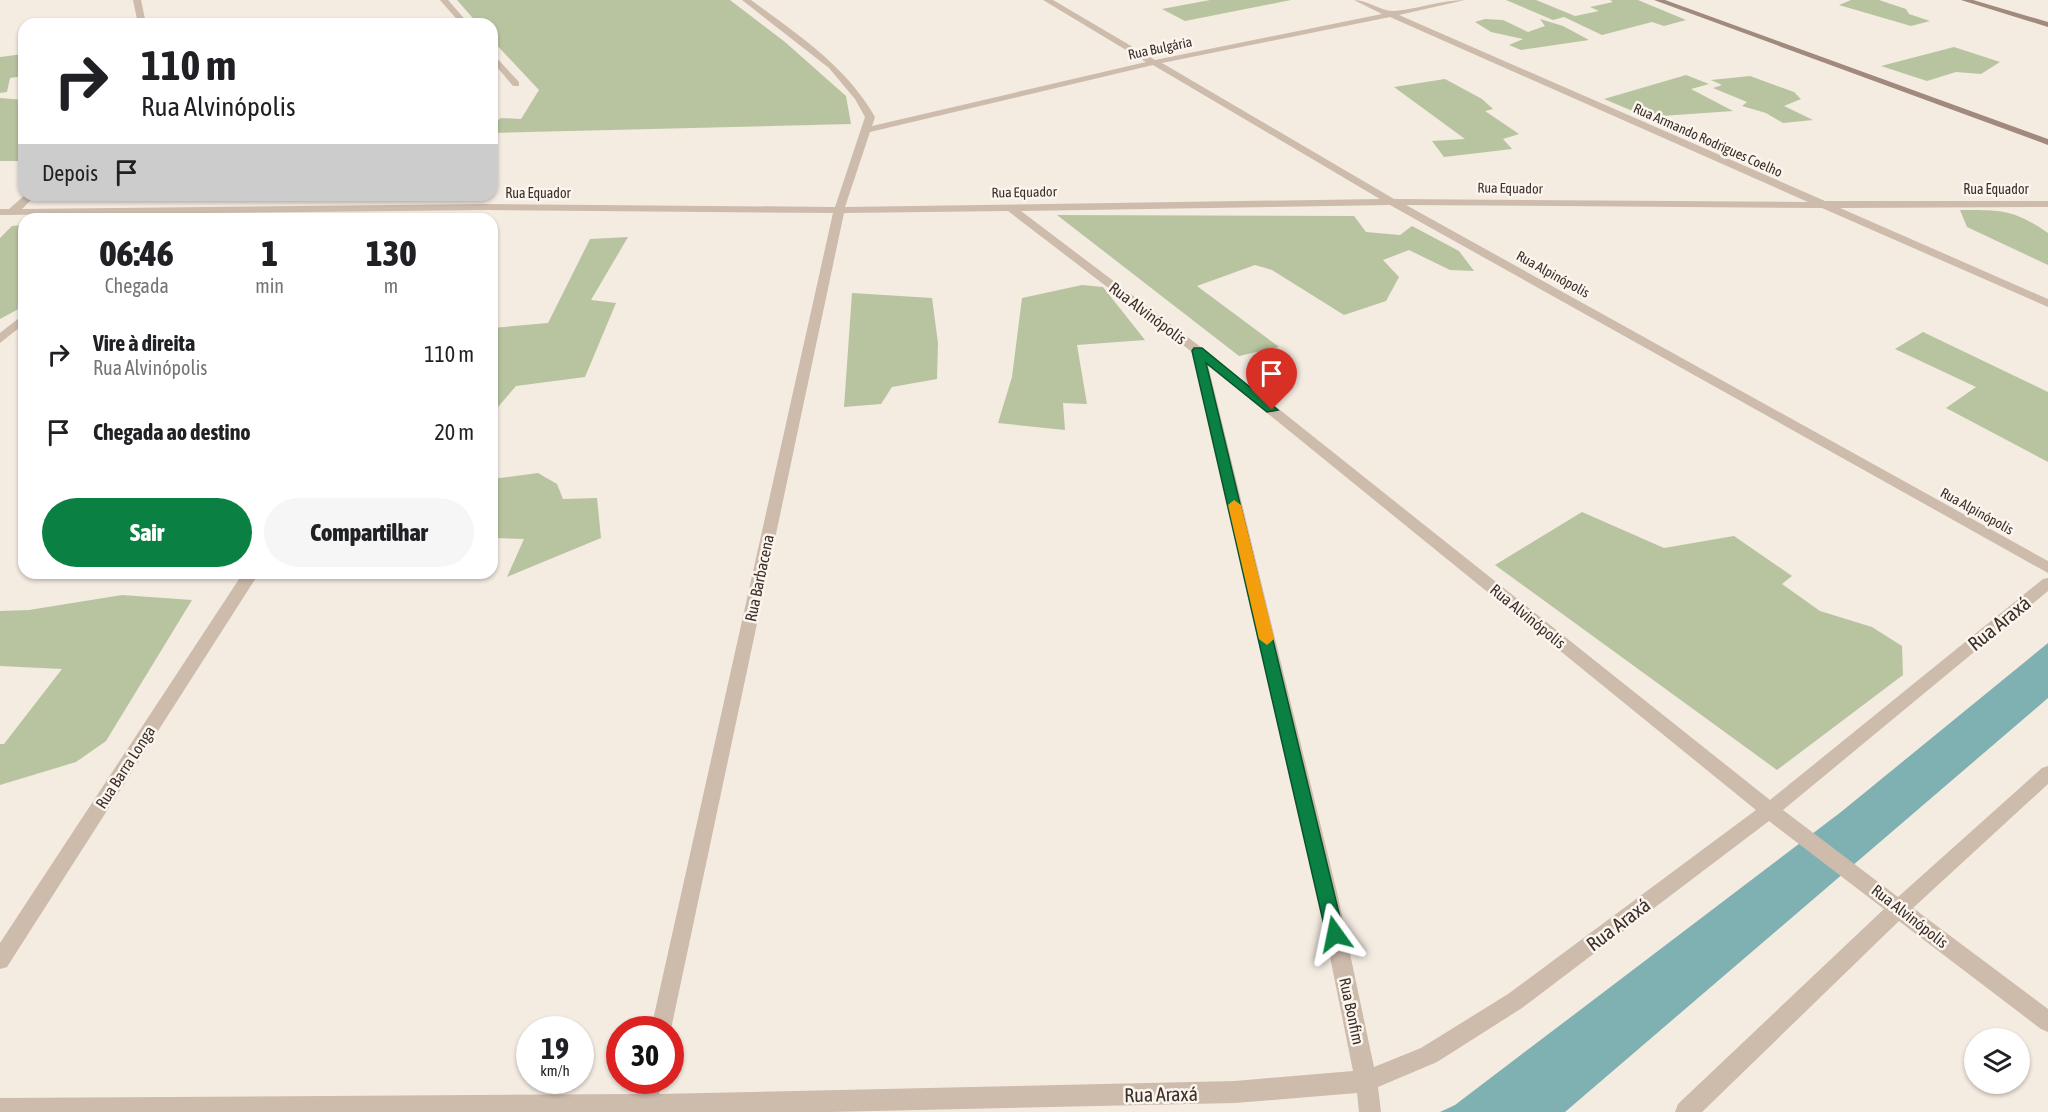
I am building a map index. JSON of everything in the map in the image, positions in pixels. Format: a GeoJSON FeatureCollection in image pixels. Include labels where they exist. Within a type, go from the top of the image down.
{"type":"FeatureCollection","features":[{"type":"Feature","properties":{"kind":"main road"},"geometry":{"type":"LineString","coordinates":[[1658,0],[2048,142]]}},
{"type":"Feature","properties":{"kind":"main road"},"geometry":{"type":"LineString","coordinates":[[1965,0],[2048,25]]}},
{"type":"Feature","properties":{"kind":"street"},"geometry":{"type":"LineString","coordinates":[[137,0],[141,18]]}},
{"type":"Feature","properties":{"kind":"street"},"geometry":{"type":"LineString","coordinates":[[444,0],[460,18]]}},
{"type":"Feature","properties":{"kind":"street"},"geometry":{"type":"LineString","coordinates":[[746,0],[828,61],[860,95],[870,117],[865,130]]}},
{"type":"Feature","properties":{"kind":"street","name":"Rua Alpinópolis"},"geometry":{"type":"LineString","coordinates":[[1047,0],[1392,202],[2048,568]]}},
{"type":"Feature","properties":{"kind":"street","name":"Rua Armando Rodrigues Coelho"},"geometry":{"type":"LineString","coordinates":[[1358,0],[2048,303]]}},
{"type":"Feature","properties":{"kind":"street","name":"Rua Bulgária"},"geometry":{"type":"LineString","coordinates":[[865,130],[1156,62],[1461,0]]}},
{"type":"Feature","properties":{"kind":"street"},"geometry":{"type":"LineString","coordinates":[[498,63],[516,84]]}},
{"type":"Feature","properties":{"kind":"street","name":"Rua Barbacena"},"geometry":{"type":"LineString","coordinates":[[665,1016],[839,210],[865,130]]}},
{"type":"Feature","properties":{"kind":"street"},"geometry":{"type":"LineString","coordinates":[[12,212],[24,201]]}},
{"type":"Feature","properties":{"kind":"street","name":"Rua Equador"},"geometry":{"type":"LineString","coordinates":[[253,213],[488,207],[839,210],[1392,202],[2048,204]]}},
{"type":"Feature","properties":{"kind":"street"},"geometry":{"type":"LineString","coordinates":[[484,213],[488,207]]}},
{"type":"Feature","properties":{"kind":"street","name":"Rua Alvinópolis"},"geometry":{"type":"LineString","coordinates":[[1010,207],[1198,351],[1788,825],[2048,1022]]}},
{"type":"Feature","properties":{"kind":"street","name":"Rua Equador"},"geometry":{"type":"LineString","coordinates":[[0,212],[43,213]]}},
{"type":"Feature","properties":{"kind":"street"},"geometry":{"type":"LineString","coordinates":[[0,339],[18,323]]}},
{"type":"Feature","properties":{"kind":"street","name":"Rua Bonfim"},"geometry":{"type":"LineString","coordinates":[[1198,351],[1327,891],[1366,1081],[1370,1112]]}},
{"type":"Feature","properties":{"kind":"street","name":"Rua Barra Longa"},"geometry":{"type":"LineString","coordinates":[[0,960],[247,579]]}},
{"type":"Feature","properties":{"kind":"street","name":"Rua Araxá"},"geometry":{"type":"LineString","coordinates":[[0,1109],[645,1109],[1235,1092],[1366,1081],[1429,1055],[1515,1001],[1770,810],[2048,583]]}},
{"type":"Feature","properties":{"kind":"street"},"geometry":{"type":"LineString","coordinates":[[1686,1112],[1898,909],[2048,773]]}},
{"type":"Feature","properties":{"kind":"street"},"geometry":{"type":"LineString","coordinates":[[645,1109],[648,1094]]}},
{"type":"Feature","properties":{"kind":"green space"},"geometry":{"type":"Polygon","coordinates":[[[457,0],[730,0],[785,42],[846,96],[851,124],[498,133],[498,120],[501,118],[521,119],[539,90],[498,46],[498,18],[473,18],[457,0]]]}},
{"type":"Feature","properties":{"kind":"green space"},"geometry":{"type":"Polygon","coordinates":[[[1210,0],[1291,0],[1185,21],[1162,9],[1210,0]]]}},
{"type":"Feature","properties":{"kind":"green space"},"geometry":{"type":"Polygon","coordinates":[[[1506,0],[1536,0],[1575,16],[1599,11],[1590,7],[1613,2],[1610,0],[1638,0],[1686,20],[1664,26],[1652,22],[1602,35],[1564,17],[1553,20],[1506,0]]]}},
{"type":"Feature","properties":{"kind":"green space"},"geometry":{"type":"Polygon","coordinates":[[[1851,0],[1879,0],[1906,9],[1909,14],[1930,21],[1911,26],[1839,5],[1851,0]]]}},
{"type":"Feature","properties":{"kind":"green space"},"geometry":{"type":"Polygon","coordinates":[[[1485,19],[1503,20],[1528,32],[1545,26],[1540,19],[1563,26],[1589,40],[1521,50],[1509,45],[1523,39],[1491,32],[1475,22],[1485,19]]]}},
{"type":"Feature","properties":{"kind":"green space"},"geometry":{"type":"Polygon","coordinates":[[[1954,47],[2000,62],[1981,74],[1956,72],[1927,81],[1881,66],[1954,47]]]}},
{"type":"Feature","properties":{"kind":"green space"},"geometry":{"type":"Polygon","coordinates":[[[18,55],[18,77],[10,78],[7,92],[0,93],[0,57],[18,55]]]}},
{"type":"Feature","properties":{"kind":"green space"},"geometry":{"type":"Polygon","coordinates":[[[1686,75],[1709,84],[1691,89],[1733,111],[1647,117],[1604,99],[1686,75]]]}},
{"type":"Feature","properties":{"kind":"green space"},"geometry":{"type":"Polygon","coordinates":[[[1750,76],[1794,92],[1801,99],[1784,106],[1813,120],[1783,123],[1766,113],[1742,106],[1747,102],[1713,88],[1722,85],[1711,80],[1750,76]]]}},
{"type":"Feature","properties":{"kind":"green space"},"geometry":{"type":"Polygon","coordinates":[[[1445,79],[1482,99],[1493,109],[1485,111],[1519,134],[1503,139],[1512,149],[1444,157],[1432,141],[1465,139],[1394,87],[1445,79]]]}},
{"type":"Feature","properties":{"kind":"green space"},"geometry":{"type":"Polygon","coordinates":[[[0,98],[18,100],[18,161],[0,161],[0,98]]]}},
{"type":"Feature","properties":{"kind":"green space"},"geometry":{"type":"Polygon","coordinates":[[[1960,210],[2006,212],[2036,225],[2048,233],[2048,265],[1967,227],[1960,210]]]}},
{"type":"Feature","properties":{"kind":"green space"},"geometry":{"type":"Polygon","coordinates":[[[1057,215],[1354,216],[1366,232],[1400,235],[1412,226],[1459,251],[1474,271],[1450,270],[1409,250],[1383,260],[1399,277],[1386,301],[1344,315],[1272,270],[1255,265],[1197,286],[1279,347],[1239,356],[1057,215]]]}},
{"type":"Feature","properties":{"kind":"green space"},"geometry":{"type":"Polygon","coordinates":[[[12,226],[18,226],[18,309],[0,319],[0,238],[12,226]]]}},
{"type":"Feature","properties":{"kind":"green space"},"geometry":{"type":"Polygon","coordinates":[[[628,237],[591,300],[616,303],[585,377],[516,386],[498,407],[498,327],[548,323],[590,239],[628,237]]]}},
{"type":"Feature","properties":{"kind":"green space"},"geometry":{"type":"Polygon","coordinates":[[[1082,285],[1103,287],[1145,340],[1077,345],[1087,404],[1063,403],[1065,430],[998,423],[1012,377],[1022,298],[1082,285]]]}},
{"type":"Feature","properties":{"kind":"green space"},"geometry":{"type":"Polygon","coordinates":[[[852,293],[932,298],[938,343],[937,379],[892,387],[881,404],[844,407],[852,293]]]}},
{"type":"Feature","properties":{"kind":"green space"},"geometry":{"type":"Polygon","coordinates":[[[1923,332],[2048,392],[2048,462],[1946,408],[1976,387],[1895,349],[1923,332]]]}},
{"type":"Feature","properties":{"kind":"green space"},"geometry":{"type":"Polygon","coordinates":[[[538,473],[557,484],[563,499],[597,498],[601,538],[507,577],[524,539],[498,538],[498,478],[538,473]]]}},
{"type":"Feature","properties":{"kind":"green space"},"geometry":{"type":"Polygon","coordinates":[[[1582,512],[1664,548],[1734,536],[1792,576],[1782,584],[1820,611],[1872,627],[1902,646],[1903,675],[1777,770],[1495,565],[1582,512]]]}},
{"type":"Feature","properties":{"kind":"green space"},"geometry":{"type":"Polygon","coordinates":[[[122,595],[192,600],[106,741],[76,762],[0,785],[0,744],[4,744],[62,669],[0,666],[0,611],[29,610],[122,595]]]}},
{"type":"Feature","properties":{"kind":"water"},"geometry":{"type":"Polygon","coordinates":[[[2048,643],[2048,698],[1565,1112],[1440,1112],[1455,1105],[1841,812],[2048,643]]]}},
{"type":"Feature","properties":{"kind":"slow traffic"},"geometry":{"type":"LineString","coordinates":[[1234,505],[1267,639]]}},
{"type":"Feature","properties":{"kind":"route"},"geometry":{"type":"LineString","coordinates":[[1272,410],[1198,351],[1327,891],[1335,934]]}}]}
